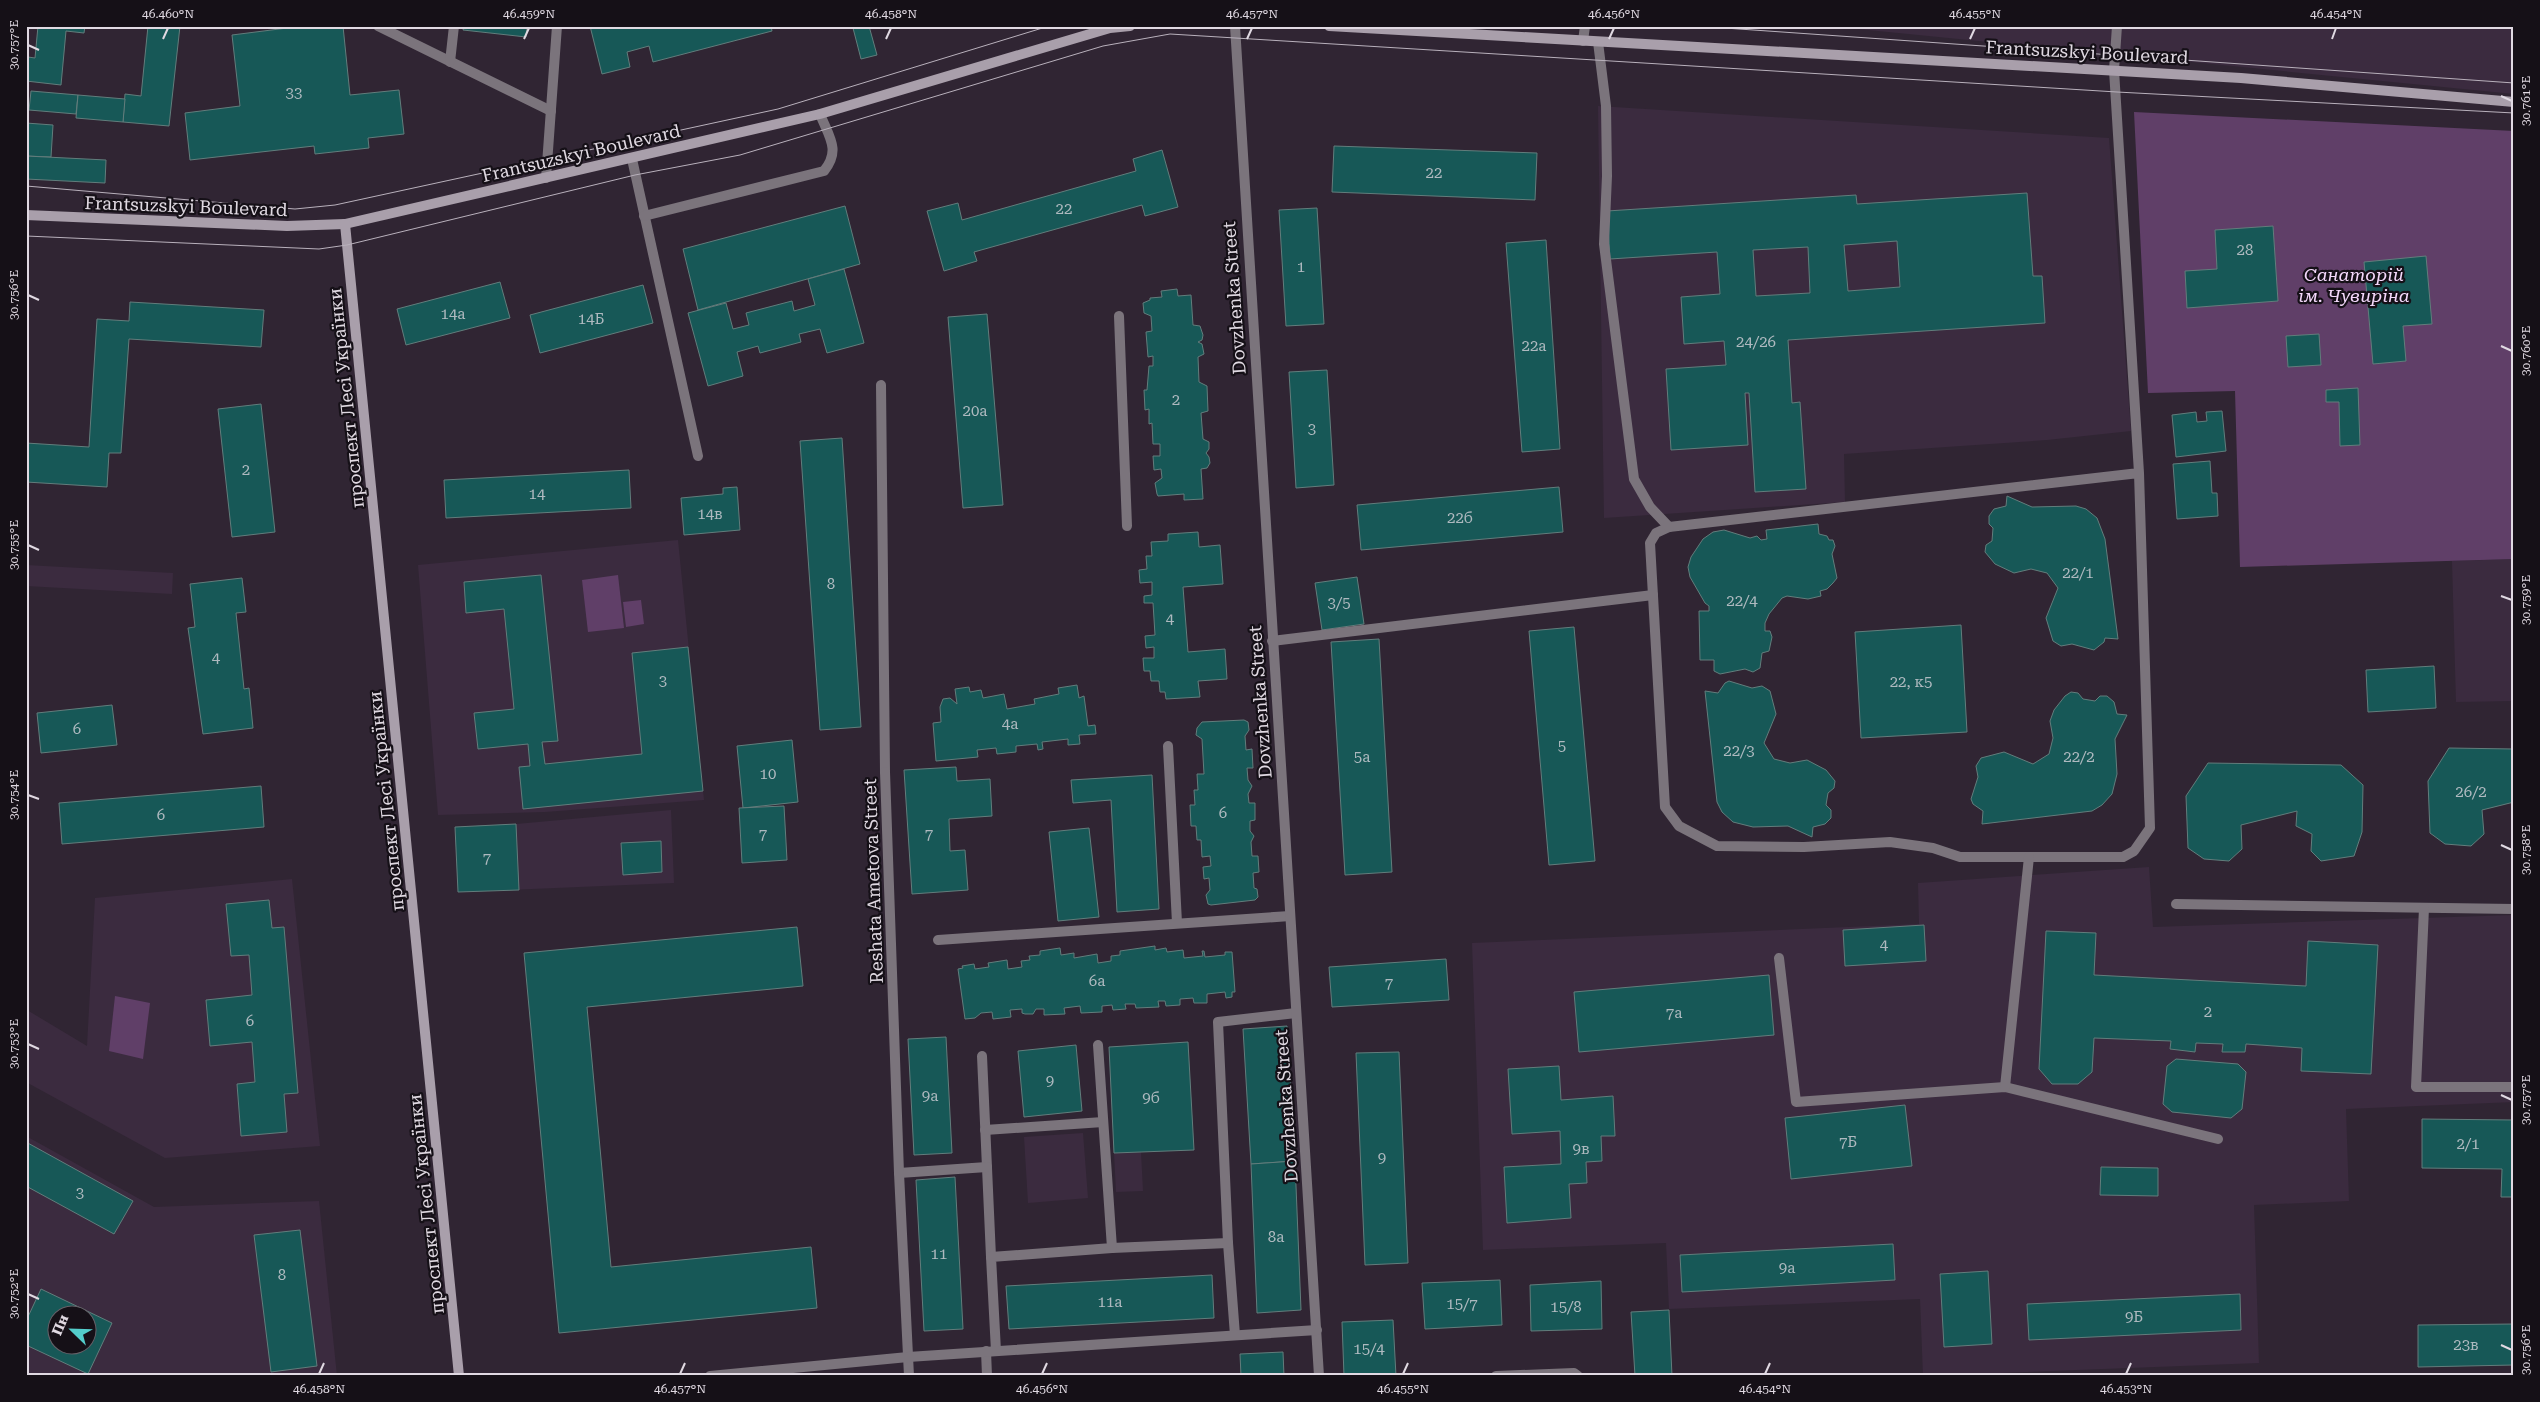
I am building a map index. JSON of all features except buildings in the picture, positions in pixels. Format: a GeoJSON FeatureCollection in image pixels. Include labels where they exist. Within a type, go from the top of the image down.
{"type":"FeatureCollection","features":[{"type":"Feature","properties":{"kind":"street"},"geometry":{"type":"LineString","coordinates":[[378,26],[551,111]]}},
{"type":"Feature","properties":{"kind":"street"},"geometry":{"type":"LineString","coordinates":[[450,62],[454,26]]}},
{"type":"Feature","properties":{"kind":"street"},"geometry":{"type":"LineString","coordinates":[[546,178],[557,26]]}},
{"type":"Feature","properties":{"kind":"street","name":"Frantsuzskyi Boulevard"},"geometry":{"type":"LineString","coordinates":[[26,215],[313,227],[345,224],[820,114],[1110,27],[1130,26]]}},
{"type":"Feature","properties":{"kind":"street","name":"Dovzhenka Street"},"geometry":{"type":"LineString","coordinates":[[1235,26],[1272,641],[1320,1376]]}},
{"type":"Feature","properties":{"kind":"street","name":"Frantsuzskyi Boulevard"},"geometry":{"type":"LineString","coordinates":[[1329,26],[2259,79],[2514,102]]}},
{"type":"Feature","properties":{"kind":"street"},"geometry":{"type":"LineString","coordinates":[[1583,41],[1585,26]]}},
{"type":"Feature","properties":{"kind":"street"},"geometry":{"type":"LineString","coordinates":[[2117,26],[2114,70],[2139,473],[2150,828],[2134,851],[2123,857],[1960,857],[1933,848],[1890,842],[1804,847],[1716,846],[1680,826],[1665,807],[1650,543],[1656,533],[1669,528],[2139,473]]}},
{"type":"Feature","properties":{"kind":"street"},"geometry":{"type":"LineString","coordinates":[[1598,42],[1606,106],[1607,176],[1604,244],[1634,479],[1650,507],[1669,528]]}},
{"type":"Feature","properties":{"kind":"street"},"geometry":{"type":"LineString","coordinates":[[644,216],[824,171],[833,160],[833,146],[820,114]]}},
{"type":"Feature","properties":{"kind":"street"},"geometry":{"type":"LineString","coordinates":[[632,159],[698,456]]}},
{"type":"Feature","properties":{"kind":"street","name":"проспект Лесі Українки"},"geometry":{"type":"LineString","coordinates":[[345,224],[459,1376]]}},
{"type":"Feature","properties":{"kind":"street"},"geometry":{"type":"LineString","coordinates":[[1119,316],[1127,526]]}},
{"type":"Feature","properties":{"kind":"street","name":"Reshata Ametova Street"},"geometry":{"type":"LineString","coordinates":[[881,385],[885,772],[899,1173],[909,1376]]}},
{"type":"Feature","properties":{"kind":"street"},"geometry":{"type":"LineString","coordinates":[[1272,641],[1653,595]]}},
{"type":"Feature","properties":{"kind":"street"},"geometry":{"type":"LineString","coordinates":[[1168,746],[1176,923]]}},
{"type":"Feature","properties":{"kind":"street"},"geometry":{"type":"LineString","coordinates":[[2005,1086],[2029,857]]}},
{"type":"Feature","properties":{"kind":"street"},"geometry":{"type":"LineString","coordinates":[[2176,904],[2514,909]]}},
{"type":"Feature","properties":{"kind":"street"},"geometry":{"type":"LineString","coordinates":[[2424,908],[2416,1087],[2514,1087]]}},
{"type":"Feature","properties":{"kind":"street"},"geometry":{"type":"LineString","coordinates":[[938,940],[1290,916]]}},
{"type":"Feature","properties":{"kind":"street"},"geometry":{"type":"LineString","coordinates":[[1779,958],[1796,1102],[2005,1086],[2218,1139]]}},
{"type":"Feature","properties":{"kind":"street"},"geometry":{"type":"LineString","coordinates":[[1235,1335],[1228,1243],[1218,1022],[1296,1013]]}},
{"type":"Feature","properties":{"kind":"street"},"geometry":{"type":"LineString","coordinates":[[1098,1045],[1112,1248]]}},
{"type":"Feature","properties":{"kind":"street"},"geometry":{"type":"LineString","coordinates":[[982,1056],[991,1257],[991,1351],[987,1376]]}},
{"type":"Feature","properties":{"kind":"street"},"geometry":{"type":"LineString","coordinates":[[985,1130],[1103,1122]]}},
{"type":"Feature","properties":{"kind":"street"},"geometry":{"type":"LineString","coordinates":[[899,1173],[987,1167]]}},
{"type":"Feature","properties":{"kind":"street"},"geometry":{"type":"LineString","coordinates":[[991,1257],[1112,1248],[1228,1243]]}},
{"type":"Feature","properties":{"kind":"street"},"geometry":{"type":"LineString","coordinates":[[710,1376],[908,1356],[1317,1330]]}},
{"type":"Feature","properties":{"kind":"street"},"geometry":{"type":"LineString","coordinates":[[1496,1376],[1574,1373],[1578,1376]]}},
{"type":"Feature","properties":{"kind":"shaded area"},"geometry":{"type":"Polygon","coordinates":[[[1858,26],[2514,26],[2514,94],[1858,29],[1858,26]]]}},
{"type":"Feature","properties":{"kind":"shaded area"},"geometry":{"type":"Polygon","coordinates":[[[1598,106],[2109,138],[2131,431],[2047,440],[1844,454],[1845,502],[1604,518],[1598,106]]]}},
{"type":"Feature","properties":{"kind":"shaded area"},"geometry":{"type":"Polygon","coordinates":[[[678,540],[704,800],[545,812],[438,815],[418,565],[678,540]]]}},
{"type":"Feature","properties":{"kind":"shaded area"},"geometry":{"type":"Polygon","coordinates":[[[2514,559],[2514,701],[2456,702],[2452,561],[2514,559]]]}},
{"type":"Feature","properties":{"kind":"shaded area"},"geometry":{"type":"Polygon","coordinates":[[[26,565],[173,573],[172,594],[26,586],[26,565]]]}},
{"type":"Feature","properties":{"kind":"shaded area"},"geometry":{"type":"Polygon","coordinates":[[[671,810],[674,883],[458,892],[455,827],[516,824],[671,810]]]}},
{"type":"Feature","properties":{"kind":"shaded area"},"geometry":{"type":"Polygon","coordinates":[[[2149,867],[2153,927],[2514,915],[2514,1102],[2346,1109],[2349,1201],[2254,1205],[2259,1363],[1923,1376],[1920,1299],[1669,1309],[1666,1243],[1483,1250],[1472,943],[1919,924],[1918,883],[2149,867]]]}},
{"type":"Feature","properties":{"kind":"shaded area"},"geometry":{"type":"Polygon","coordinates":[[[292,879],[320,1146],[165,1158],[26,1082],[27,1010],[87,1046],[95,898],[292,879]]]}},
{"type":"Feature","properties":{"kind":"shaded area"},"geometry":{"type":"Polygon","coordinates":[[[1083,1133],[1088,1198],[1028,1203],[1024,1137],[1083,1133]]]}},
{"type":"Feature","properties":{"kind":"shaded area"},"geometry":{"type":"Polygon","coordinates":[[[26,1136],[154,1207],[319,1201],[337,1376],[26,1376],[26,1136]]]}},
{"type":"Feature","properties":{"kind":"shaded area"},"geometry":{"type":"Polygon","coordinates":[[[1141,1152],[1143,1191],[1116,1192],[1114,1153],[1141,1152]]]}},
{"type":"Feature","properties":{"kind":"green space","name":"Санаторій ім. Чувиріна"},"geometry":{"type":"Polygon","coordinates":[[[2134,112],[2514,131],[2514,559],[2240,567],[2235,391],[2148,393],[2134,112]]]}},
{"type":"Feature","properties":{"kind":"green space"},"geometry":{"type":"Polygon","coordinates":[[[618,575],[624,628],[588,632],[582,580],[618,575]]]}},
{"type":"Feature","properties":{"kind":"green space"},"geometry":{"type":"Polygon","coordinates":[[[641,600],[644,624],[626,627],[623,602],[641,600]]]}},
{"type":"Feature","properties":{"kind":"green space"},"geometry":{"type":"Polygon","coordinates":[[[115,996],[150,1003],[143,1059],[109,1051],[115,996]]]}},
{"type":"Feature","properties":{"kind":"tram line"},"geometry":{"type":"LineString","coordinates":[[26,186],[295,209],[335,205],[778,109],[1049,26]]}},
{"type":"Feature","properties":{"kind":"tram line"},"geometry":{"type":"LineString","coordinates":[[1696,26],[2514,83]]}},
{"type":"Feature","properties":{"kind":"tram line"},"geometry":{"type":"LineString","coordinates":[[26,236],[319,249],[347,245],[635,175],[740,155],[1103,46],[1170,34],[2117,92],[2514,113]]}}]}
